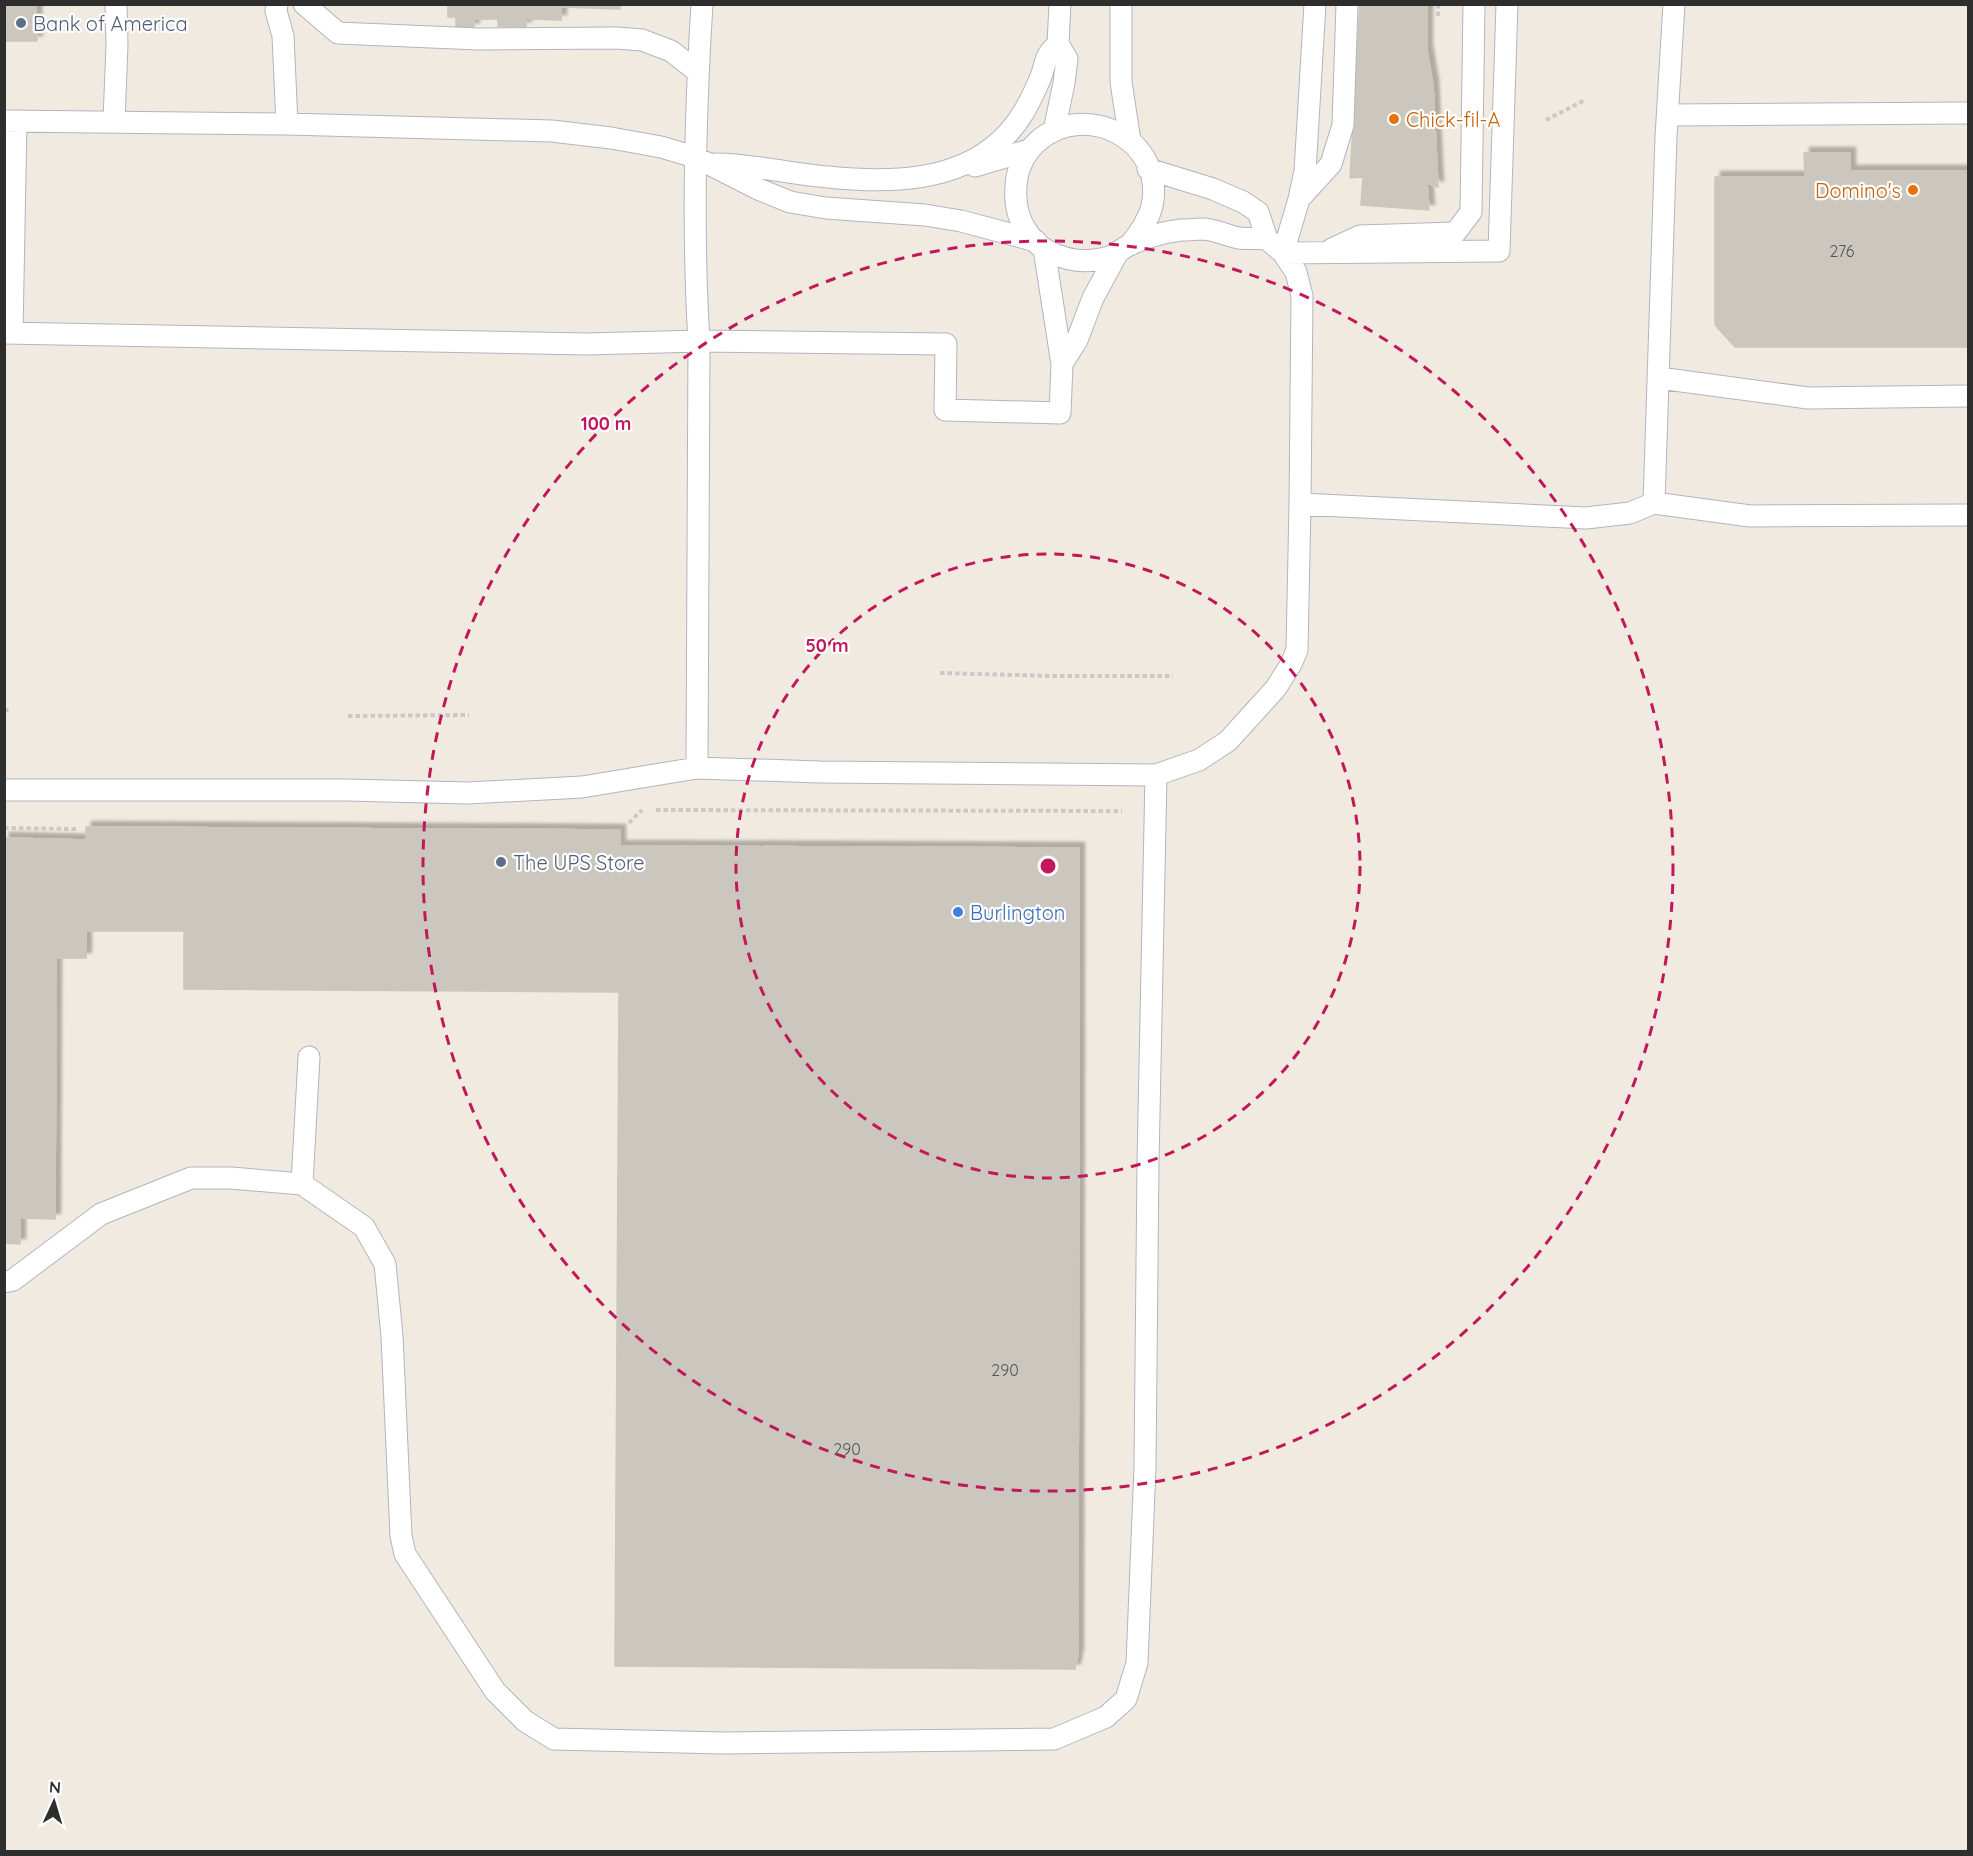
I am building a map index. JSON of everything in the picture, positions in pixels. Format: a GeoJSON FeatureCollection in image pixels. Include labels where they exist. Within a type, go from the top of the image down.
{"type":"FeatureCollection","features":[{"type":"Feature","properties":{"kind":"lane"},"geometry":{"type":"LineString","coordinates":[[114,121],[116,4]]}},
{"type":"Feature","properties":{"kind":"lane"},"geometry":{"type":"LineString","coordinates":[[277,4],[276,11],[282,36],[287,124]]}},
{"type":"Feature","properties":{"kind":"lane"},"geometry":{"type":"LineString","coordinates":[[304,4],[338,33],[478,39],[617,38],[642,40],[671,51],[698,72]]}},
{"type":"Feature","properties":{"kind":"lane"},"geometry":{"type":"LineString","coordinates":[[697,768],[699,341],[696,295],[702,161],[698,72],[702,4]]}},
{"type":"Feature","properties":{"kind":"lane"},"geometry":{"type":"LineString","coordinates":[[1054,131],[1067,59],[1058,44],[1060,4]]}},
{"type":"Feature","properties":{"kind":"lane"},"geometry":{"type":"LineString","coordinates":[[1121,4],[1120,82],[1130,141]]}},
{"type":"Feature","properties":{"kind":"lane"},"geometry":{"type":"LineString","coordinates":[[1283,252],[1305,171],[1316,4]]}},
{"type":"Feature","properties":{"kind":"lane"},"geometry":{"type":"LineString","coordinates":[[1299,199],[1331,164],[1343,124],[1347,4]]}},
{"type":"Feature","properties":{"kind":"lane"},"geometry":{"type":"LineString","coordinates":[[1326,252],[1360,236],[1455,233],[1471,212],[1474,4]]}},
{"type":"Feature","properties":{"kind":"lane"},"geometry":{"type":"LineString","coordinates":[[1283,252],[1499,251],[1507,4]]}},
{"type":"Feature","properties":{"kind":"lane"},"geometry":{"type":"LineString","coordinates":[[1654,502],[1674,4]]}},
{"type":"Feature","properties":{"kind":"lane"},"geometry":{"type":"LineString","coordinates":[[952,170],[984,154],[1001,140],[1020,119],[1032,99],[1048,53],[1058,44]]}},
{"type":"Feature","properties":{"kind":"lane"},"geometry":{"type":"LineString","coordinates":[[1668,115],[1968,113]]}},
{"type":"Feature","properties":{"kind":"lane"},"geometry":{"type":"LineString","coordinates":[[1062,364],[1077,340],[1093,298],[1124,248],[1144,226],[1152,204],[1152,182],[1145,159],[1130,141],[1111,128],[1088,123],[1066,126],[1046,135],[1029,150],[1019,170],[1015,191],[1018,213],[1028,233],[1040,245],[1062,364],[1060,413],[945,410],[946,344],[699,341],[588,344],[8,333],[10,121],[287,124],[552,131],[661,147],[702,161],[790,202],[826,208],[925,215],[961,221],[1040,245],[1064,259],[1087,262],[1110,256],[1124,248],[1178,231],[1205,229],[1238,238],[1267,239]]}},
{"type":"Feature","properties":{"kind":"lane"},"geometry":{"type":"LineString","coordinates":[[702,161],[830,178],[915,178],[987,164],[1029,150]]}},
{"type":"Feature","properties":{"kind":"lane"},"geometry":{"type":"LineString","coordinates":[[4,790],[347,790],[468,793],[582,787],[697,768],[820,772],[1156,775],[1199,760],[1228,741],[1276,688],[1297,650],[1302,296],[1296,272],[1283,252],[1267,239],[1258,212],[1243,202],[1213,189],[1148,169]]}},
{"type":"Feature","properties":{"kind":"lane"},"geometry":{"type":"LineString","coordinates":[[1659,378],[1808,398],[1968,396]]}},
{"type":"Feature","properties":{"kind":"lane"},"geometry":{"type":"LineString","coordinates":[[1300,504],[1586,518],[1630,513],[1654,502],[1750,516],[1968,515]]}},
{"type":"Feature","properties":{"kind":"lane"},"geometry":{"type":"LineString","coordinates":[[4,1282],[13,1280],[101,1214],[191,1178],[231,1178],[303,1184],[364,1227],[385,1264],[392,1336],[401,1536],[405,1554],[495,1691],[525,1721],[554,1739],[723,1743],[1054,1739],[1106,1717],[1126,1699],[1137,1663],[1145,1467],[1148,1163],[1156,775]]}},
{"type":"Feature","properties":{"kind":"lane"},"geometry":{"type":"LineString","coordinates":[[303,1184],[309,1057]]}},
{"type":"Feature","properties":{"kind":"path"},"geometry":{"type":"LineString","coordinates":[[1546,120],[1585,100]]}},
{"type":"Feature","properties":{"kind":"path"},"geometry":{"type":"LineString","coordinates":[[940,673],[1173,676]]}},
{"type":"Feature","properties":{"kind":"path"},"geometry":{"type":"LineString","coordinates":[[348,716],[469,715]]}},
{"type":"Feature","properties":{"kind":"path"},"geometry":{"type":"LineString","coordinates":[[629,823],[642,810],[1123,811]]}},
{"type":"Feature","properties":{"kind":"path"},"geometry":{"type":"LineString","coordinates":[[4,828],[76,829]]}},
{"type":"Feature","properties":{"kind":"building","name":"Bank of America"},"geometry":{"type":"Polygon","coordinates":[[[4,4],[36,4],[37,41],[4,41],[4,4]]]}},
{"type":"Feature","properties":{"kind":"building"},"geometry":{"type":"Polygon","coordinates":[[[448,4],[620,4],[620,9],[561,7],[561,20],[526,19],[526,27],[498,26],[498,19],[474,19],[474,28],[456,28],[456,17],[448,17],[448,4]]]}},
{"type":"Feature","properties":{"kind":"building","name":"Chick-fil-A"},"geometry":{"type":"Polygon","coordinates":[[[1360,4],[1427,4],[1427,51],[1433,85],[1438,187],[1427,183],[1429,210],[1361,205],[1363,177],[1350,178],[1360,4]]]}},
{"type":"Feature","properties":{"kind":"building"},"geometry":{"type":"Polygon","coordinates":[[[1804,153],[1850,153],[1850,171],[1968,171],[1968,347],[1735,347],[1715,325],[1715,177],[1805,177],[1804,153]]]}},
{"type":"Feature","properties":{"kind":"building"},"geometry":{"type":"Polygon","coordinates":[[[86,827],[620,830],[620,846],[1079,848],[1078,1654],[1075,1669],[615,1666],[619,992],[184,989],[184,931],[86,931],[86,958],[56,958],[55,1219],[20,1218],[20,1244],[4,1243],[4,838],[86,840],[86,827]]]}},
{"type":"Feature","properties":{"kind":"place","name":"Bank of America"},"geometry":{"type":"Point","coordinates":[21,23]}},
{"type":"Feature","properties":{"kind":"place","name":"Chick-fil-A"},"geometry":{"type":"Point","coordinates":[1394,119]}},
{"type":"Feature","properties":{"kind":"place","name":"Domino's"},"geometry":{"type":"Point","coordinates":[1913,190]}},
{"type":"Feature","properties":{"kind":"place","name":"The UPS Store"},"geometry":{"type":"Point","coordinates":[501,862]}},
{"type":"Feature","properties":{"kind":"place","name":"Burlington"},"geometry":{"type":"Point","coordinates":[958,912]}}]}
